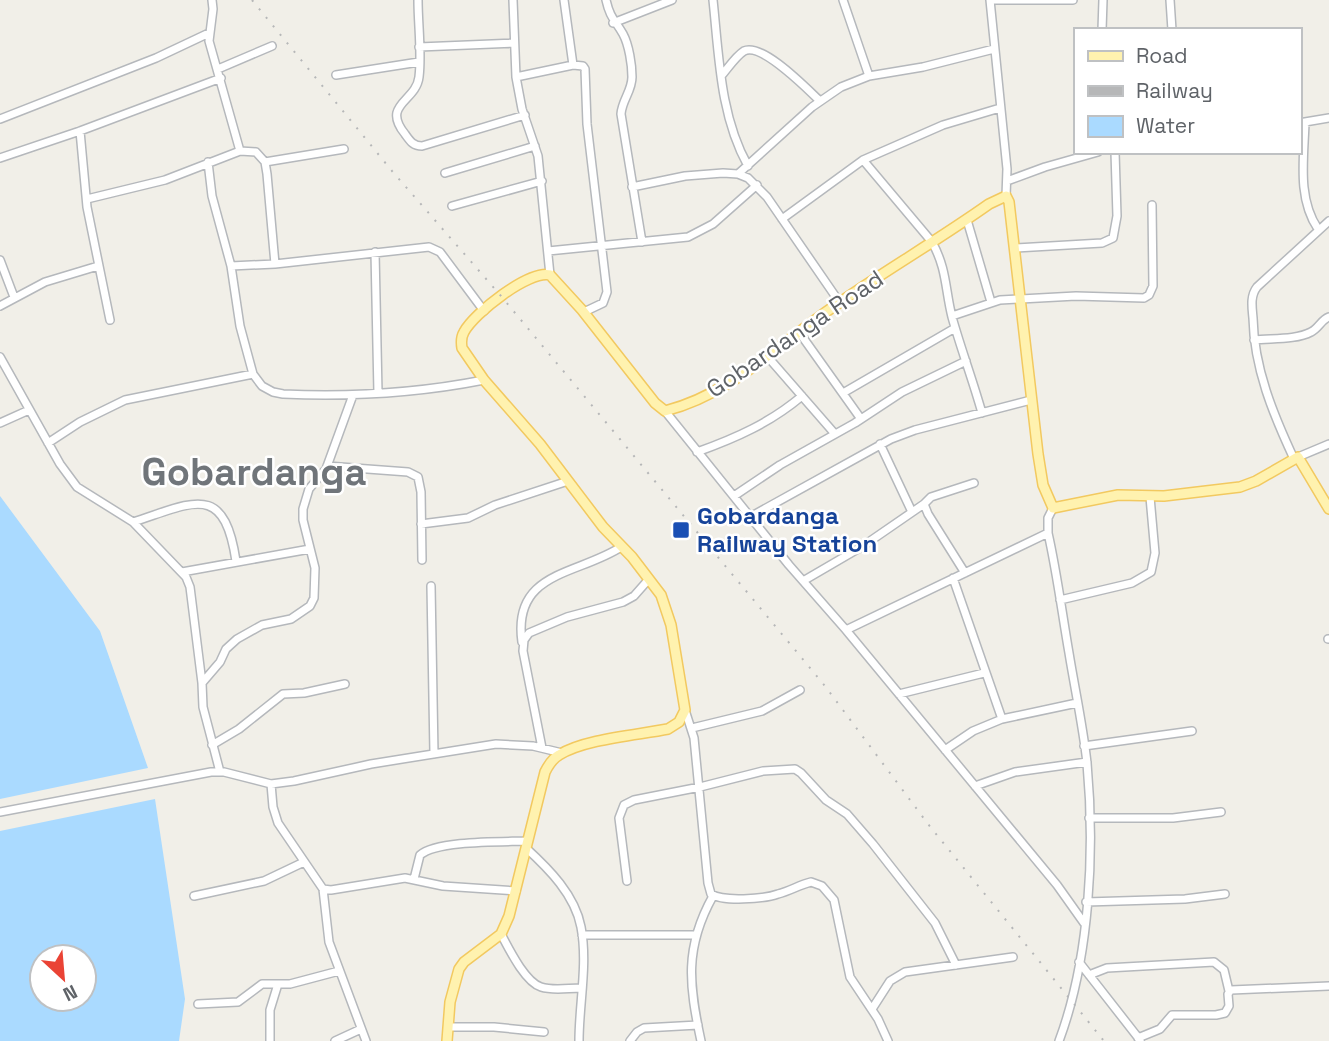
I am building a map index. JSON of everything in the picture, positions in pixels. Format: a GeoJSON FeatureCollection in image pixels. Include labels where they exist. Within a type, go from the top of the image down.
{"type":"FeatureCollection","features":[{"type":"Feature","properties":{"kind":"main road"},"geometry":{"type":"LineString","coordinates":[[1006,196],[1009,202],[1043,485],[1053,508],[1118,495],[1150,497],[1246,485],[1296,458],[1329,509]]}},
{"type":"Feature","properties":{"kind":"main road","name":"Gobardanga Road"},"geometry":{"type":"LineString","coordinates":[[665,411],[713,392],[839,303],[1006,196]]}},
{"type":"Feature","properties":{"kind":"main road"},"geometry":{"type":"LineString","coordinates":[[447,1041],[452,990],[459,969],[464,962],[501,934],[509,916],[549,764],[562,753],[607,740],[668,729],[680,722],[685,710],[668,611],[661,595],[540,443],[484,380],[465,354],[461,342],[467,327],[484,311],[524,281],[543,274],[550,275],[665,411]]}},
{"type":"Feature","properties":{"kind":"street"},"geometry":{"type":"LineString","coordinates":[[212,0],[209,33],[240,151]]}},
{"type":"Feature","properties":{"kind":"street"},"geometry":{"type":"LineString","coordinates":[[418,0],[419,80],[399,107],[396,117],[400,128],[415,145],[422,146],[524,115]]}},
{"type":"Feature","properties":{"kind":"street"},"geometry":{"type":"LineString","coordinates":[[513,0],[516,77],[542,181],[550,275]]}},
{"type":"Feature","properties":{"kind":"street"},"geometry":{"type":"LineString","coordinates":[[564,0],[573,65]]}},
{"type":"Feature","properties":{"kind":"street"},"geometry":{"type":"LineString","coordinates":[[606,0],[613,23],[626,43],[632,77],[621,114],[642,242]]}},
{"type":"Feature","properties":{"kind":"street"},"geometry":{"type":"LineString","coordinates":[[613,23],[672,0]]}},
{"type":"Feature","properties":{"kind":"street"},"geometry":{"type":"LineString","coordinates":[[713,0],[722,75],[734,137],[748,166]]}},
{"type":"Feature","properties":{"kind":"street"},"geometry":{"type":"LineString","coordinates":[[843,0],[869,76]]}},
{"type":"Feature","properties":{"kind":"street"},"geometry":{"type":"LineString","coordinates":[[1006,196],[1007,181],[990,0],[1073,0]]}},
{"type":"Feature","properties":{"kind":"street"},"geometry":{"type":"LineString","coordinates":[[1102,28],[1103,0]]}},
{"type":"Feature","properties":{"kind":"street"},"geometry":{"type":"LineString","coordinates":[[1170,0],[1172,28]]}},
{"type":"Feature","properties":{"kind":"street"},"geometry":{"type":"LineString","coordinates":[[0,119],[156,58],[209,33]]}},
{"type":"Feature","properties":{"kind":"street"},"geometry":{"type":"LineString","coordinates":[[419,47],[514,43]]}},
{"type":"Feature","properties":{"kind":"street"},"geometry":{"type":"LineString","coordinates":[[218,69],[272,46]]}},
{"type":"Feature","properties":{"kind":"street"},"geometry":{"type":"LineString","coordinates":[[738,174],[820,101],[841,88],[869,76],[923,67],[995,49]]}},
{"type":"Feature","properties":{"kind":"street"},"geometry":{"type":"LineString","coordinates":[[722,75],[743,52],[753,50],[768,57],[820,101]]}},
{"type":"Feature","properties":{"kind":"street"},"geometry":{"type":"LineString","coordinates":[[336,75],[419,62]]}},
{"type":"Feature","properties":{"kind":"street"},"geometry":{"type":"LineString","coordinates":[[516,77],[573,65],[583,66],[586,74],[587,124],[600,247],[607,284],[603,303],[584,312]]}},
{"type":"Feature","properties":{"kind":"street"},"geometry":{"type":"LineString","coordinates":[[0,158],[221,78]]}},
{"type":"Feature","properties":{"kind":"street"},"geometry":{"type":"LineString","coordinates":[[782,219],[863,160],[943,125],[1000,108]]}},
{"type":"Feature","properties":{"kind":"street"},"geometry":{"type":"LineString","coordinates":[[1318,229],[1308,212],[1304,198],[1302,122],[1329,118]]}},
{"type":"Feature","properties":{"kind":"street"},"geometry":{"type":"LineString","coordinates":[[80,131],[86,199],[110,320]]}},
{"type":"Feature","properties":{"kind":"street"},"geometry":{"type":"LineString","coordinates":[[445,173],[535,146]]}},
{"type":"Feature","properties":{"kind":"street"},"geometry":{"type":"LineString","coordinates":[[265,162],[344,149]]}},
{"type":"Feature","properties":{"kind":"street"},"geometry":{"type":"LineString","coordinates":[[86,199],[165,180],[240,151],[256,152],[265,162],[275,264]]}},
{"type":"Feature","properties":{"kind":"street"},"geometry":{"type":"LineString","coordinates":[[1007,181],[1091,154]]}},
{"type":"Feature","properties":{"kind":"street"},"geometry":{"type":"LineString","coordinates":[[1014,248],[1102,243],[1113,238],[1118,216],[1115,154]]}},
{"type":"Feature","properties":{"kind":"street"},"geometry":{"type":"LineString","coordinates":[[863,160],[932,242],[943,265],[955,328],[982,412]]}},
{"type":"Feature","properties":{"kind":"street"},"geometry":{"type":"LineString","coordinates":[[208,162],[212,196],[232,266],[240,326],[255,380],[273,392],[353,395],[484,380]]}},
{"type":"Feature","properties":{"kind":"street"},"geometry":{"type":"LineString","coordinates":[[632,187],[685,176],[738,174],[757,185],[839,303]]}},
{"type":"Feature","properties":{"kind":"street"},"geometry":{"type":"LineString","coordinates":[[452,206],[542,181]]}},
{"type":"Feature","properties":{"kind":"street"},"geometry":{"type":"LineString","coordinates":[[548,251],[688,237],[702,232],[757,185]]}},
{"type":"Feature","properties":{"kind":"street"},"geometry":{"type":"LineString","coordinates":[[952,316],[991,302],[1076,296],[1138,299],[1149,295],[1153,286],[1152,205]]}},
{"type":"Feature","properties":{"kind":"street"},"geometry":{"type":"LineString","coordinates":[[967,219],[991,302]]}},
{"type":"Feature","properties":{"kind":"street"},"geometry":{"type":"LineString","coordinates":[[1329,221],[1254,290],[1254,340],[1265,388],[1296,458],[1329,444]]}},
{"type":"Feature","properties":{"kind":"street"},"geometry":{"type":"LineString","coordinates":[[232,266],[275,264],[416,248],[436,249],[484,311]]}},
{"type":"Feature","properties":{"kind":"street"},"geometry":{"type":"LineString","coordinates":[[374,252],[378,393]]}},
{"type":"Feature","properties":{"kind":"street"},"geometry":{"type":"LineString","coordinates":[[0,260],[14,298]]}},
{"type":"Feature","properties":{"kind":"street"},"geometry":{"type":"LineString","coordinates":[[0,306],[45,282],[98,266]]}},
{"type":"Feature","properties":{"kind":"street"},"geometry":{"type":"LineString","coordinates":[[1254,340],[1304,334],[1314,330],[1329,317]]}},
{"type":"Feature","properties":{"kind":"street"},"geometry":{"type":"LineString","coordinates":[[843,393],[955,328]]}},
{"type":"Feature","properties":{"kind":"street"},"geometry":{"type":"LineString","coordinates":[[799,332],[861,419]]}},
{"type":"Feature","properties":{"kind":"street"},"geometry":{"type":"LineString","coordinates":[[767,356],[835,434]]}},
{"type":"Feature","properties":{"kind":"street"},"geometry":{"type":"LineString","coordinates":[[0,357],[48,443],[77,487],[133,522],[182,572],[190,587],[203,708],[220,772]]}},
{"type":"Feature","properties":{"kind":"street"},"geometry":{"type":"LineString","coordinates":[[734,496],[779,465],[861,419],[902,392],[966,361]]}},
{"type":"Feature","properties":{"kind":"street"},"geometry":{"type":"LineString","coordinates":[[48,443],[80,422],[125,400],[253,374]]}},
{"type":"Feature","properties":{"kind":"street"},"geometry":{"type":"LineString","coordinates":[[202,683],[220,662],[226,649],[237,639],[262,625],[291,619],[310,606],[314,598],[316,575],[303,520],[303,509],[309,489],[327,466],[353,395]]}},
{"type":"Feature","properties":{"kind":"street"},"geometry":{"type":"LineString","coordinates":[[697,452],[762,425],[802,396]]}},
{"type":"Feature","properties":{"kind":"street"},"geometry":{"type":"LineString","coordinates":[[750,517],[880,444],[915,430],[1031,400]]}},
{"type":"Feature","properties":{"kind":"street"},"geometry":{"type":"LineString","coordinates":[[0,423],[29,410]]}},
{"type":"Feature","properties":{"kind":"street"},"geometry":{"type":"LineString","coordinates":[[665,411],[975,786],[1084,923]]}},
{"type":"Feature","properties":{"kind":"street"},"geometry":{"type":"LineString","coordinates":[[880,444],[912,512]]}},
{"type":"Feature","properties":{"kind":"street"},"geometry":{"type":"LineString","coordinates":[[327,466],[414,474],[420,481],[422,560]]}},
{"type":"Feature","properties":{"kind":"street"},"geometry":{"type":"LineString","coordinates":[[422,524],[468,518],[495,505],[568,481]]}},
{"type":"Feature","properties":{"kind":"street"},"geometry":{"type":"LineString","coordinates":[[803,581],[863,546],[931,497],[974,483]]}},
{"type":"Feature","properties":{"kind":"street"},"geometry":{"type":"LineString","coordinates":[[1060,600],[1132,583],[1151,572],[1154,553],[1150,497]]}},
{"type":"Feature","properties":{"kind":"street"},"geometry":{"type":"LineString","coordinates":[[924,504],[965,573]]}},
{"type":"Feature","properties":{"kind":"street"},"geometry":{"type":"LineString","coordinates":[[133,522],[193,505],[214,507],[227,523],[236,561]]}},
{"type":"Feature","properties":{"kind":"street"},"geometry":{"type":"LineString","coordinates":[[1053,508],[1048,518],[1048,533],[1087,762],[1089,818],[1086,902],[1079,962],[1059,1041]]}},
{"type":"Feature","properties":{"kind":"street"},"geometry":{"type":"LineString","coordinates":[[846,630],[1048,533]]}},
{"type":"Feature","properties":{"kind":"street"},"geometry":{"type":"LineString","coordinates":[[542,748],[522,644],[520,620],[523,610],[534,590],[553,576],[621,547]]}},
{"type":"Feature","properties":{"kind":"street"},"geometry":{"type":"LineString","coordinates":[[182,572],[310,549]]}},
{"type":"Feature","properties":{"kind":"street"},"geometry":{"type":"LineString","coordinates":[[953,578],[1002,719]]}},
{"type":"Feature","properties":{"kind":"street"},"geometry":{"type":"LineString","coordinates":[[522,644],[529,633],[536,629],[629,599],[649,579]]}},
{"type":"Feature","properties":{"kind":"street"},"geometry":{"type":"LineString","coordinates":[[431,586],[434,754]]}},
{"type":"Feature","properties":{"kind":"street"},"geometry":{"type":"LineString","coordinates":[[899,694],[984,673]]}},
{"type":"Feature","properties":{"kind":"street"},"geometry":{"type":"LineString","coordinates":[[212,745],[239,729],[284,694],[304,693],[345,684]]}},
{"type":"Feature","properties":{"kind":"street"},"geometry":{"type":"LineString","coordinates":[[692,728],[762,711],[800,690]]}},
{"type":"Feature","properties":{"kind":"street"},"geometry":{"type":"LineString","coordinates":[[945,750],[973,731],[1002,719],[1077,703]]}},
{"type":"Feature","properties":{"kind":"street"},"geometry":{"type":"LineString","coordinates":[[685,710],[692,728],[708,883],[713,896],[702,916],[692,945],[692,988],[701,1041]]}},
{"type":"Feature","properties":{"kind":"street"},"geometry":{"type":"LineString","coordinates":[[1084,746],[1192,731]]}},
{"type":"Feature","properties":{"kind":"street"},"geometry":{"type":"LineString","coordinates":[[0,812],[130,786],[220,772],[271,784],[371,764],[496,744],[514,744],[562,753]]}},
{"type":"Feature","properties":{"kind":"street"},"geometry":{"type":"LineString","coordinates":[[975,786],[1015,772],[1087,762]]}},
{"type":"Feature","properties":{"kind":"street"},"geometry":{"type":"LineString","coordinates":[[627,881],[619,818],[624,805],[644,797],[700,787],[763,771],[795,769],[826,800],[856,823],[935,923],[956,965]]}},
{"type":"Feature","properties":{"kind":"street"},"geometry":{"type":"LineString","coordinates":[[271,784],[278,823],[323,889],[327,934],[366,1041]]}},
{"type":"Feature","properties":{"kind":"street"},"geometry":{"type":"LineString","coordinates":[[1089,818],[1173,818],[1221,812]]}},
{"type":"Feature","properties":{"kind":"street"},"geometry":{"type":"LineString","coordinates":[[414,879],[420,855],[430,849],[463,844],[527,845],[561,885],[576,912],[582,935],[579,1041]]}},
{"type":"Feature","properties":{"kind":"street"},"geometry":{"type":"LineString","coordinates":[[194,895],[264,881],[303,862]]}},
{"type":"Feature","properties":{"kind":"street"},"geometry":{"type":"LineString","coordinates":[[323,889],[331,890],[390,879],[414,879],[443,886],[516,891]]}},
{"type":"Feature","properties":{"kind":"street"},"geometry":{"type":"LineString","coordinates":[[713,896],[768,896],[811,882],[822,886],[837,906],[850,977],[872,1009],[888,1041]]}},
{"type":"Feature","properties":{"kind":"street"},"geometry":{"type":"LineString","coordinates":[[1086,902],[1185,899],[1225,894]]}},
{"type":"Feature","properties":{"kind":"street"},"geometry":{"type":"LineString","coordinates":[[501,934],[524,971],[538,986],[552,989],[581,988]]}},
{"type":"Feature","properties":{"kind":"street"},"geometry":{"type":"LineString","coordinates":[[582,935],[695,935]]}},
{"type":"Feature","properties":{"kind":"street"},"geometry":{"type":"LineString","coordinates":[[872,1009],[897,975],[919,969],[1013,957]]}},
{"type":"Feature","properties":{"kind":"street"},"geometry":{"type":"LineString","coordinates":[[1079,962],[1089,975],[1139,1040],[1160,1029],[1175,1014],[1216,1016],[1225,1013],[1229,1006],[1224,970],[1218,963],[1107,968],[1089,975]]}},
{"type":"Feature","properties":{"kind":"street"},"geometry":{"type":"LineString","coordinates":[[198,1004],[238,1002],[257,986],[302,981],[339,971]]}},
{"type":"Feature","properties":{"kind":"street"},"geometry":{"type":"LineString","coordinates":[[270,1041],[270,1010],[278,984]]}},
{"type":"Feature","properties":{"kind":"street"},"geometry":{"type":"LineString","coordinates":[[1229,992],[1234,989],[1329,986]]}},
{"type":"Feature","properties":{"kind":"street"},"geometry":{"type":"LineString","coordinates":[[630,1041],[644,1028],[698,1025]]}},
{"type":"Feature","properties":{"kind":"street"},"geometry":{"type":"LineString","coordinates":[[448,1027],[494,1027],[544,1032]]}},
{"type":"Feature","properties":{"kind":"street"},"geometry":{"type":"LineString","coordinates":[[335,1041],[361,1029]]}},
{"type":"Feature","properties":{"kind":"water"},"geometry":{"type":"Polygon","coordinates":[[[0,496],[100,631],[148,768],[0,799],[0,496]]]}},
{"type":"Feature","properties":{"kind":"water"},"geometry":{"type":"Polygon","coordinates":[[[155,799],[185,999],[179,1041],[0,1041],[0,831],[155,799]]]}},
{"type":"Feature","properties":{"kind":"railway"},"geometry":{"type":"LineString","coordinates":[[252,0],[392,171],[501,296],[825,686],[928,824],[1104,1041]]}},
{"type":"Feature","properties":{"kind":"place","name":"Gobardanga Railway Station"},"geometry":{"type":"Point","coordinates":[681,530]}},
{"type":"Feature","properties":{"kind":"district","name":"Gobardanga"},"geometry":{"type":"Point","coordinates":[254,472]}}]}
